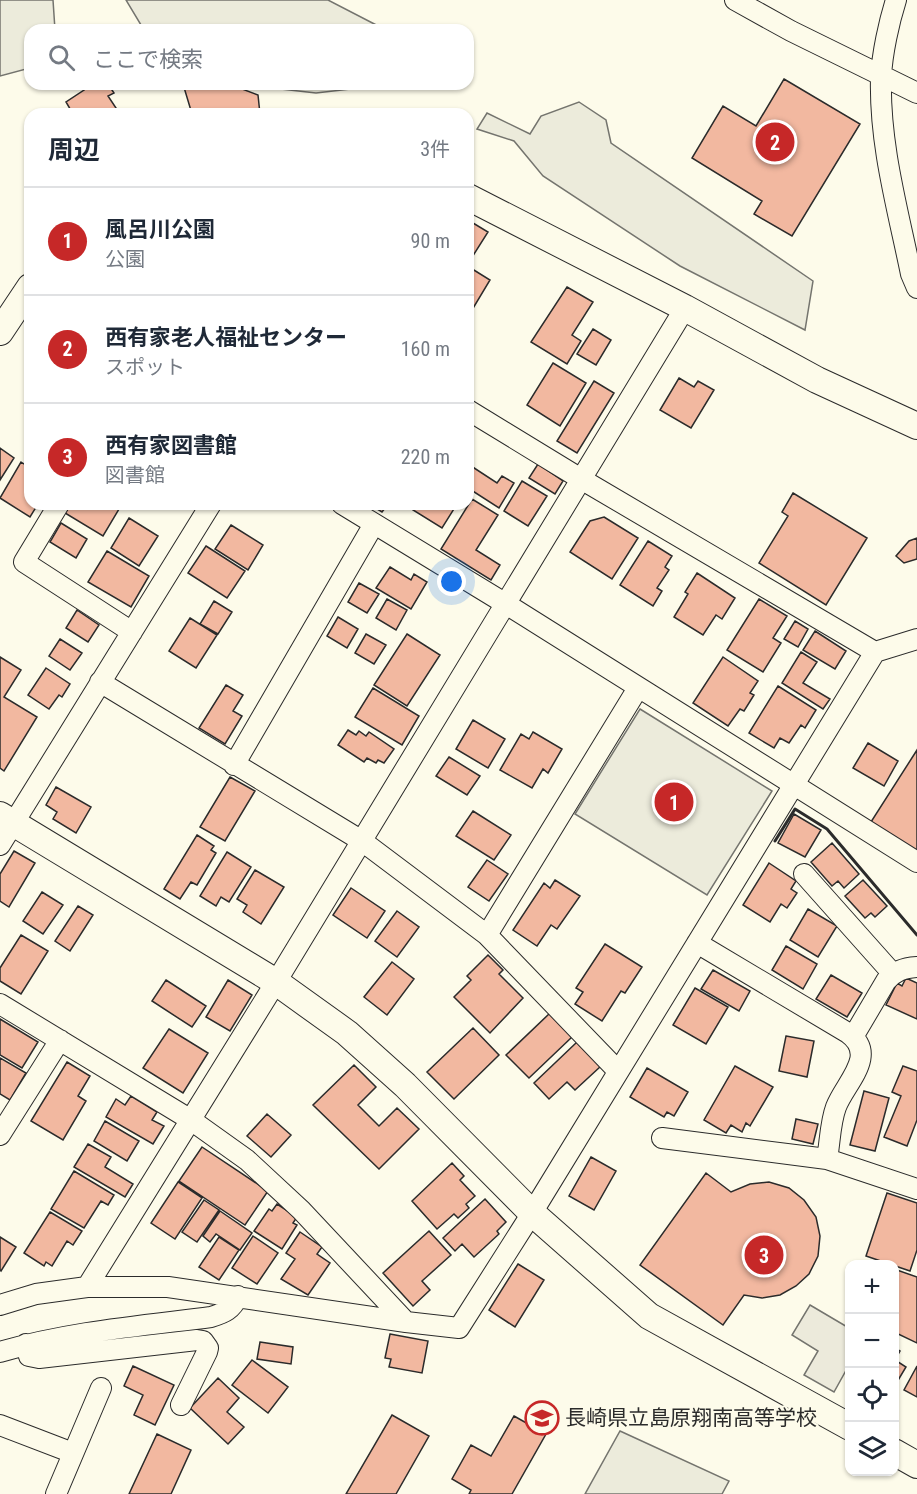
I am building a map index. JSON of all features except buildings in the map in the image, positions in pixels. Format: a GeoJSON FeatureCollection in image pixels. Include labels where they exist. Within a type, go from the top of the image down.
{"type":"FeatureCollection","features":[{"type":"Feature","properties":{"kind":"street"},"geometry":{"type":"LineString","coordinates":[[735,0],[917,93]]}},
{"type":"Feature","properties":{"kind":"street"},"geometry":{"type":"LineString","coordinates":[[896,0],[891,15],[885,78],[886,151],[911,274],[917,288]]}},
{"type":"Feature","properties":{"kind":"street"},"geometry":{"type":"LineString","coordinates":[[474,200],[685,308],[817,380],[917,426]]}},
{"type":"Feature","properties":{"kind":"street"},"geometry":{"type":"LineString","coordinates":[[0,332],[24,304]]}},
{"type":"Feature","properties":{"kind":"street"},"geometry":{"type":"LineString","coordinates":[[87,1287],[276,982],[685,308]]}},
{"type":"Feature","properties":{"kind":"street"},"geometry":{"type":"LineString","coordinates":[[474,414],[875,652]]}},
{"type":"Feature","properties":{"kind":"street"},"geometry":{"type":"LineString","coordinates":[[55,510],[24,562],[132,632]]}},
{"type":"Feature","properties":{"kind":"street"},"geometry":{"type":"LineString","coordinates":[[0,845],[7,819],[100,682],[207,510]]}},
{"type":"Feature","properties":{"kind":"street"},"geometry":{"type":"LineString","coordinates":[[352,510],[506,604],[917,862]]}},
{"type":"Feature","properties":{"kind":"street"},"geometry":{"type":"LineString","coordinates":[[234,765],[374,524]]}},
{"type":"Feature","properties":{"kind":"street"},"geometry":{"type":"LineString","coordinates":[[0,1305],[36,1294],[87,1287],[168,1287],[459,1328],[532,1213],[875,652],[917,639]]}},
{"type":"Feature","properties":{"kind":"street"},"geometry":{"type":"LineString","coordinates":[[100,682],[362,841],[487,935],[618,1071]]}},
{"type":"Feature","properties":{"kind":"street"},"geometry":{"type":"LineString","coordinates":[[487,935],[638,688]]}},
{"type":"Feature","properties":{"kind":"street"},"geometry":{"type":"LineString","coordinates":[[7,819],[276,982],[347,1033],[405,1085],[532,1213],[649,1316],[845,1425]]}},
{"type":"Feature","properties":{"kind":"street"},"geometry":{"type":"LineString","coordinates":[[804,874],[893,974]]}},
{"type":"Feature","properties":{"kind":"street"},"geometry":{"type":"LineString","coordinates":[[697,943],[853,1037],[861,1052],[861,1061],[836,1108],[827,1159]]}},
{"type":"Feature","properties":{"kind":"street"},"geometry":{"type":"LineString","coordinates":[[853,1037],[886,981],[901,969],[917,967]]}},
{"type":"Feature","properties":{"kind":"street"},"geometry":{"type":"LineString","coordinates":[[0,1004],[191,1120],[247,1160],[301,1210],[406,1322]]}},
{"type":"Feature","properties":{"kind":"street"},"geometry":{"type":"LineString","coordinates":[[0,1135],[60,1040]]}},
{"type":"Feature","properties":{"kind":"street"},"geometry":{"type":"LineString","coordinates":[[662,1138],[827,1159],[917,1189]]}},
{"type":"Feature","properties":{"kind":"street"},"geometry":{"type":"LineString","coordinates":[[0,1352],[26,1344],[100,1331],[211,1317],[226,1312],[235,1304],[238,1296]]}},
{"type":"Feature","properties":{"kind":"street"},"geometry":{"type":"LineString","coordinates":[[26,1344],[29,1356],[39,1358],[203,1341],[208,1348],[207,1352],[182,1405]]}},
{"type":"Feature","properties":{"kind":"street"},"geometry":{"type":"LineString","coordinates":[[56,1494],[101,1388]]}},
{"type":"Feature","properties":{"kind":"street"},"geometry":{"type":"LineString","coordinates":[[0,1425],[73,1453]]}},
{"type":"Feature","properties":{"kind":"street"},"geometry":{"type":"LineString","coordinates":[[899,1455],[917,1465]]}},
{"type":"Feature","properties":{"kind":"shaded area"},"geometry":{"type":"Polygon","coordinates":[[[0,0],[53,0],[55,24],[24,24],[24,70],[0,76],[0,0]]]}},
{"type":"Feature","properties":{"kind":"shaded area"},"geometry":{"type":"Polygon","coordinates":[[[126,0],[328,0],[374,24],[140,24],[126,0]]]}},
{"type":"Feature","properties":{"kind":"shaded area"},"geometry":{"type":"Polygon","coordinates":[[[290,90],[342,90],[316,93],[290,90]]]}},
{"type":"Feature","properties":{"kind":"shaded area"},"geometry":{"type":"Polygon","coordinates":[[[579,102],[606,120],[611,143],[813,281],[805,330],[680,266],[543,176],[514,141],[477,129],[487,113],[530,134],[541,116],[579,102]]]}},
{"type":"Feature","properties":{"kind":"shaded area"},"geometry":{"type":"Polygon","coordinates":[[[640,709],[772,791],[707,895],[575,814],[640,709]]]}},
{"type":"Feature","properties":{"kind":"shaded area"},"geometry":{"type":"Polygon","coordinates":[[[810,1305],[845,1326],[845,1372],[834,1392],[804,1375],[818,1351],[792,1335],[810,1305]]]}},
{"type":"Feature","properties":{"kind":"shaded area"},"geometry":{"type":"Polygon","coordinates":[[[620,1431],[729,1481],[722,1494],[585,1494],[620,1431]]]}},
{"type":"Feature","properties":{"kind":"wall"},"geometry":{"type":"LineString","coordinates":[[775,841],[795,809],[827,829],[917,935]]}},
{"type":"Feature","properties":{"kind":"place","name":"西有家老人福祉センター"},"geometry":{"type":"Point","coordinates":[775,142]}},
{"type":"Feature","properties":{"kind":"place","name":"風呂川公園"},"geometry":{"type":"Point","coordinates":[674,802]}},
{"type":"Feature","properties":{"kind":"place","name":"西有家図書館"},"geometry":{"type":"Point","coordinates":[764,1255]}},
{"type":"Feature","properties":{"kind":"place","name":"長崎県立島原翔南高等学校"},"geometry":{"type":"Point","coordinates":[542,1418]}}]}
